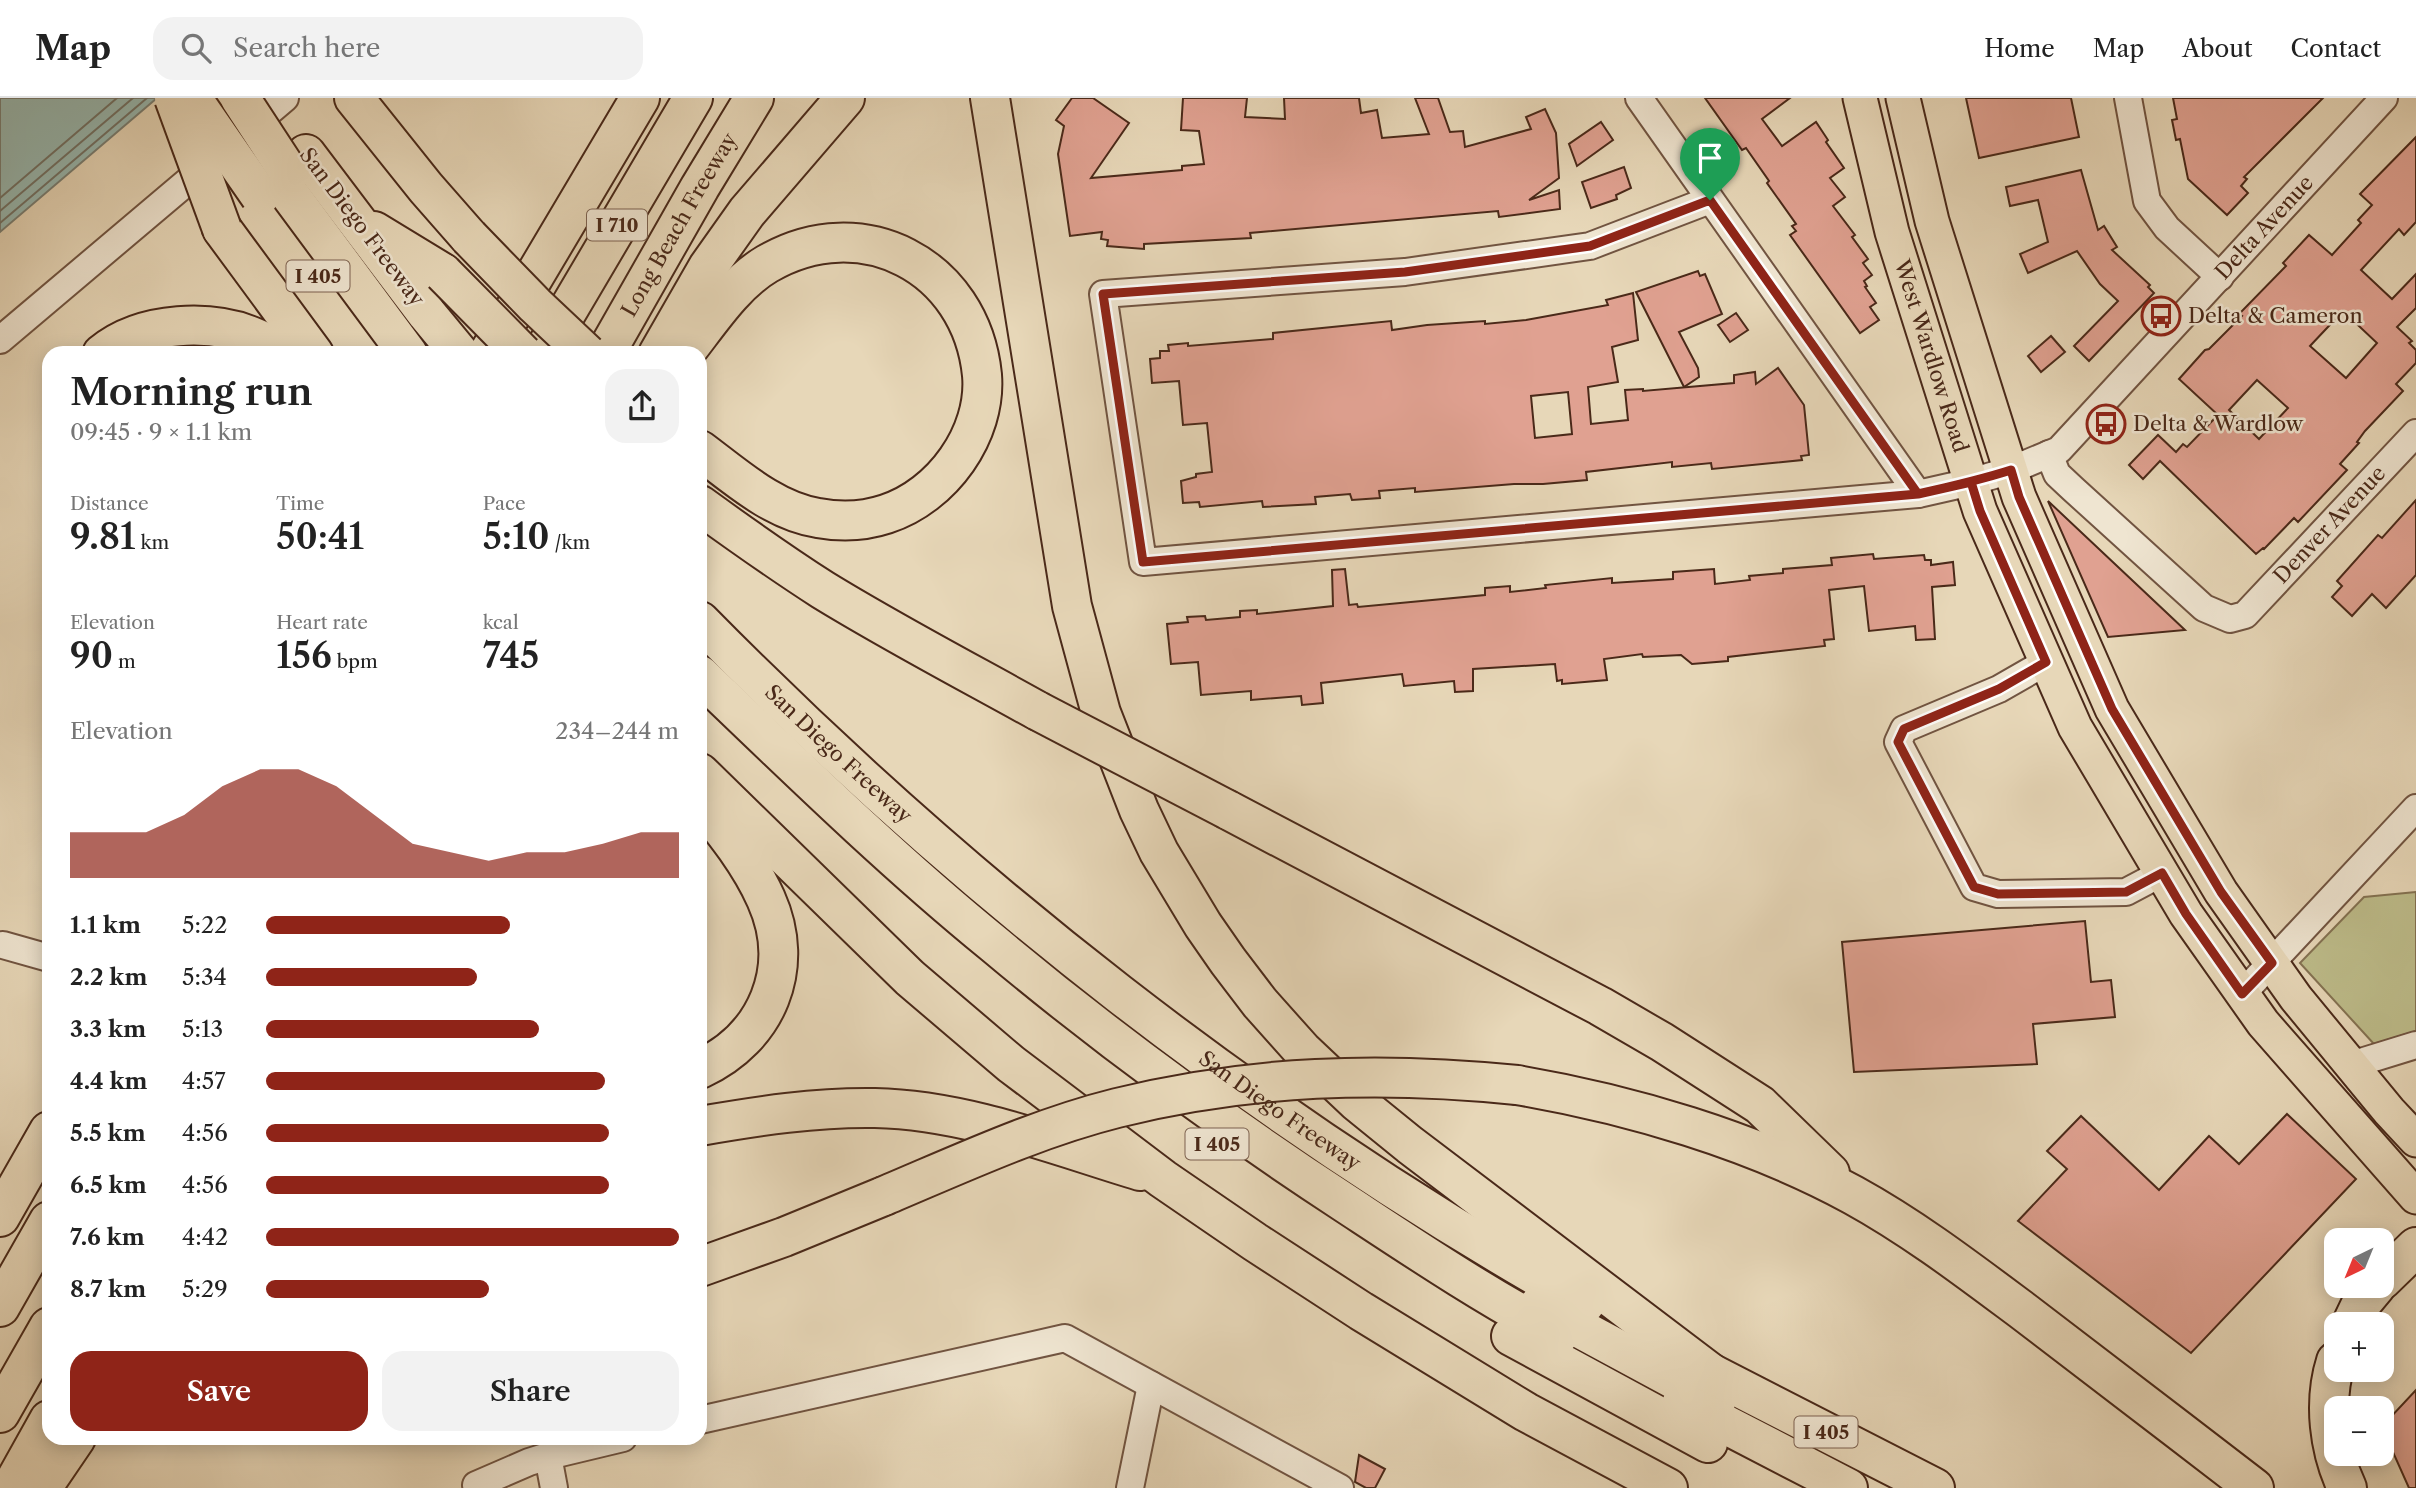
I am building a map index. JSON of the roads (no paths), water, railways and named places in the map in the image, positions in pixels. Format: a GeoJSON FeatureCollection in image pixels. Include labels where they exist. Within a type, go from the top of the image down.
{"type":"FeatureCollection","features":[{"type":"Feature","properties":{"kind":"highway"},"geometry":{"type":"LineString","coordinates":[[174,98],[222,229],[308,346]]}},
{"type":"Feature","properties":{"kind":"highway","name":"San Diego Freeway"},"geometry":{"type":"LineString","coordinates":[[191,98],[284,176],[354,219],[418,338],[439,346]]}},
{"type":"Feature","properties":{"kind":"highway"},"geometry":{"type":"LineString","coordinates":[[222,98],[418,338]]}},
{"type":"Feature","properties":{"kind":"highway"},"geometry":{"type":"LineString","coordinates":[[240,98],[284,176]]}},
{"type":"Feature","properties":{"kind":"highway","name":"San Diego Freeway"},"geometry":{"type":"LineString","coordinates":[[268,98],[284,176],[374,346]]}},
{"type":"Feature","properties":{"kind":"highway"},"geometry":{"type":"LineString","coordinates":[[493,346],[640,98]]}},
{"type":"Feature","properties":{"kind":"highway","name":"I 710"},"geometry":{"type":"LineString","coordinates":[[547,346],[693,98]]}},
{"type":"Feature","properties":{"kind":"highway","name":"Long Beach Freeway"},"geometry":{"type":"LineString","coordinates":[[609,346],[754,98]]}},
{"type":"Feature","properties":{"kind":"highway"},"geometry":{"type":"LineString","coordinates":[[663,346],[708,267],[747,212],[845,98]]}},
{"type":"Feature","properties":{"kind":"highway"},"geometry":{"type":"LineString","coordinates":[[990,98],[1073,606],[1101,713],[1139,810],[1159,852],[1203,925],[1261,1003],[1302,1050],[1348,1094],[1410,1145],[1716,1377]]}},
{"type":"Feature","properties":{"kind":"highway"},"geometry":{"type":"LineString","coordinates":[[357,102],[426,188],[469,236],[579,346]]}},
{"type":"Feature","properties":{"kind":"highway"},"geometry":{"type":"LineString","coordinates":[[354,219],[443,273],[515,346]]}},
{"type":"Feature","properties":{"kind":"highway"},"geometry":{"type":"LineString","coordinates":[[690,346],[727,301],[764,266],[805,247],[852,242],[896,253],[935,278],[950,293],[964,313],[974,337],[982,376],[976,420],[967,443],[954,464],[937,483],[913,501],[888,514],[864,520],[840,520],[817,518],[793,511],[742,481],[707,455]]}},
{"type":"Feature","properties":{"kind":"highway"},"geometry":{"type":"LineString","coordinates":[[115,346],[133,335],[184,327],[236,331],[270,346]]}},
{"type":"Feature","properties":{"kind":"highway"},"geometry":{"type":"LineString","coordinates":[[707,510],[753,544],[885,627],[1600,1006],[1662,1042],[1760,1105],[1851,1194]]}},
{"type":"Feature","properties":{"kind":"highway","name":"San Diego Freeway"},"geometry":{"type":"LineString","coordinates":[[707,628],[857,773],[1009,905],[1146,1014],[1268,1103],[1419,1204],[1569,1295],[1716,1377],[1935,1488]]}},
{"type":"Feature","properties":{"kind":"highway"},"geometry":{"type":"LineString","coordinates":[[707,662],[826,776],[1007,937],[1250,1123],[1513,1291],[1879,1488]]}},
{"type":"Feature","properties":{"kind":"highway"},"geometry":{"type":"LineString","coordinates":[[707,682],[811,782],[994,945],[1149,1068],[1241,1135],[1408,1245],[1516,1312],[1660,1391],[1848,1488]]}},
{"type":"Feature","properties":{"kind":"highway","name":"I 405"},"geometry":{"type":"LineString","coordinates":[[707,717],[813,818],[947,936],[1109,1065],[1234,1157],[1399,1268],[1517,1339],[1664,1420],[1797,1488]]}},
{"type":"Feature","properties":{"kind":"highway"},"geometry":{"type":"LineString","coordinates":[[707,780],[910,978],[1011,1064],[1163,1179],[1350,1304],[1526,1412],[1668,1488]]}},
{"type":"Feature","properties":{"kind":"highway"},"geometry":{"type":"LineString","coordinates":[[707,810],[752,871],[762,891],[774,922],[778,961],[769,1002],[759,1021],[726,1055],[707,1065]]}},
{"type":"Feature","properties":{"kind":"highway"},"geometry":{"type":"LineString","coordinates":[[707,1265],[785,1237],[1048,1129],[1116,1108],[1261,1082],[1364,1076],[1456,1078],[1517,1084],[1572,1094],[1643,1112],[1781,1161],[1851,1194],[1944,1252],[2255,1488]]}},
{"type":"Feature","properties":{"kind":"highway"},"geometry":{"type":"LineString","coordinates":[[707,1125],[817,1108],[878,1108],[935,1114],[975,1122],[1163,1179]]}},
{"type":"Feature","properties":{"kind":"highway"},"geometry":{"type":"LineString","coordinates":[[0,1217],[42,1143]]}},
{"type":"Feature","properties":{"kind":"highway"},"geometry":{"type":"LineString","coordinates":[[0,1307],[42,1233]]}},
{"type":"Feature","properties":{"kind":"highway"},"geometry":{"type":"LineString","coordinates":[[2394,1268],[2416,1247]]}},
{"type":"Feature","properties":{"kind":"highway"},"geometry":{"type":"LineString","coordinates":[[0,1413],[42,1339]]}},
{"type":"Feature","properties":{"kind":"highway"},"geometry":{"type":"LineString","coordinates":[[2332,1382],[2331,1441],[2347,1488]]}},
{"type":"Feature","properties":{"kind":"highway"},"geometry":{"type":"LineString","coordinates":[[0,1437],[42,1422]]}},
{"type":"Feature","properties":{"kind":"highway"},"geometry":{"type":"LineString","coordinates":[[11,1488],[42,1432]]}},
{"type":"Feature","properties":{"kind":"highway"},"geometry":{"type":"LineString","coordinates":[[42,1488],[71,1445]]}},
{"type":"Feature","properties":{"kind":"main road","name":"West Wardlow Road"},"geometry":{"type":"LineString","coordinates":[[1860,98],[1892,232],[1980,511],[2075,727],[2186,914],[2263,1023],[2416,1197]]}},
{"type":"Feature","properties":{"kind":"main road","name":"West Wardlow Road"},"geometry":{"type":"LineString","coordinates":[[1903,98],[1932,221],[2019,497],[2112,709],[2221,892],[2296,998],[2416,1140]]}},
{"type":"Feature","properties":{"kind":"street"},"geometry":{"type":"LineString","coordinates":[[0,340],[285,98]]}},
{"type":"Feature","properties":{"kind":"street"},"geometry":{"type":"LineString","coordinates":[[1639,98],[1918,494]]}},
{"type":"Feature","properties":{"kind":"street"},"geometry":{"type":"LineString","coordinates":[[2128,98],[2147,201],[2166,228],[2220,277]]}},
{"type":"Feature","properties":{"kind":"street","name":"Delta Avenue"},"geometry":{"type":"LineString","coordinates":[[1710,200],[1590,246],[1405,272],[1103,294],[1143,562],[1918,494],[2011,470],[2059,450],[2385,98]]}},
{"type":"Feature","properties":{"kind":"street","name":"Denver Avenue"},"geometry":{"type":"LineString","coordinates":[[2049,454],[2057,474],[2073,489],[2204,608],[2230,620],[2245,615],[2416,433]]}},
{"type":"Feature","properties":{"kind":"street"},"geometry":{"type":"LineString","coordinates":[[2046,662],[1999,689],[1904,729],[1898,742],[1974,887],[1998,894],[2126,892],[2162,873]]}},
{"type":"Feature","properties":{"kind":"street"},"geometry":{"type":"LineString","coordinates":[[2242,994],[2416,808]]}},
{"type":"Feature","properties":{"kind":"street"},"geometry":{"type":"LineString","coordinates":[[2,945],[42,956]]}},
{"type":"Feature","properties":{"kind":"street"},"geometry":{"type":"LineString","coordinates":[[2351,1065],[2416,1045]]}},
{"type":"Feature","properties":{"kind":"street"},"geometry":{"type":"LineString","coordinates":[[707,1418],[1065,1338],[1340,1488]]}},
{"type":"Feature","properties":{"kind":"street"},"geometry":{"type":"LineString","coordinates":[[1130,1488],[1151,1385]]}},
{"type":"Feature","properties":{"kind":"street"},"geometry":{"type":"LineString","coordinates":[[476,1487],[529,1462],[594,1445]]}},
{"type":"Feature","properties":{"kind":"street"},"geometry":{"type":"LineString","coordinates":[[548,1456],[554,1488]]}},
{"type":"Feature","properties":{"kind":"water"},"geometry":{"type":"Polygon","coordinates":[[[0,98],[157,98],[0,232],[0,98]]]}},
{"type":"Feature","properties":{"kind":"place","name":"Delta & Cameron"},"geometry":{"type":"Point","coordinates":[2161,316]}},
{"type":"Feature","properties":{"kind":"place","name":"Delta & Wardlow"},"geometry":{"type":"Point","coordinates":[2106,424]}}]}
